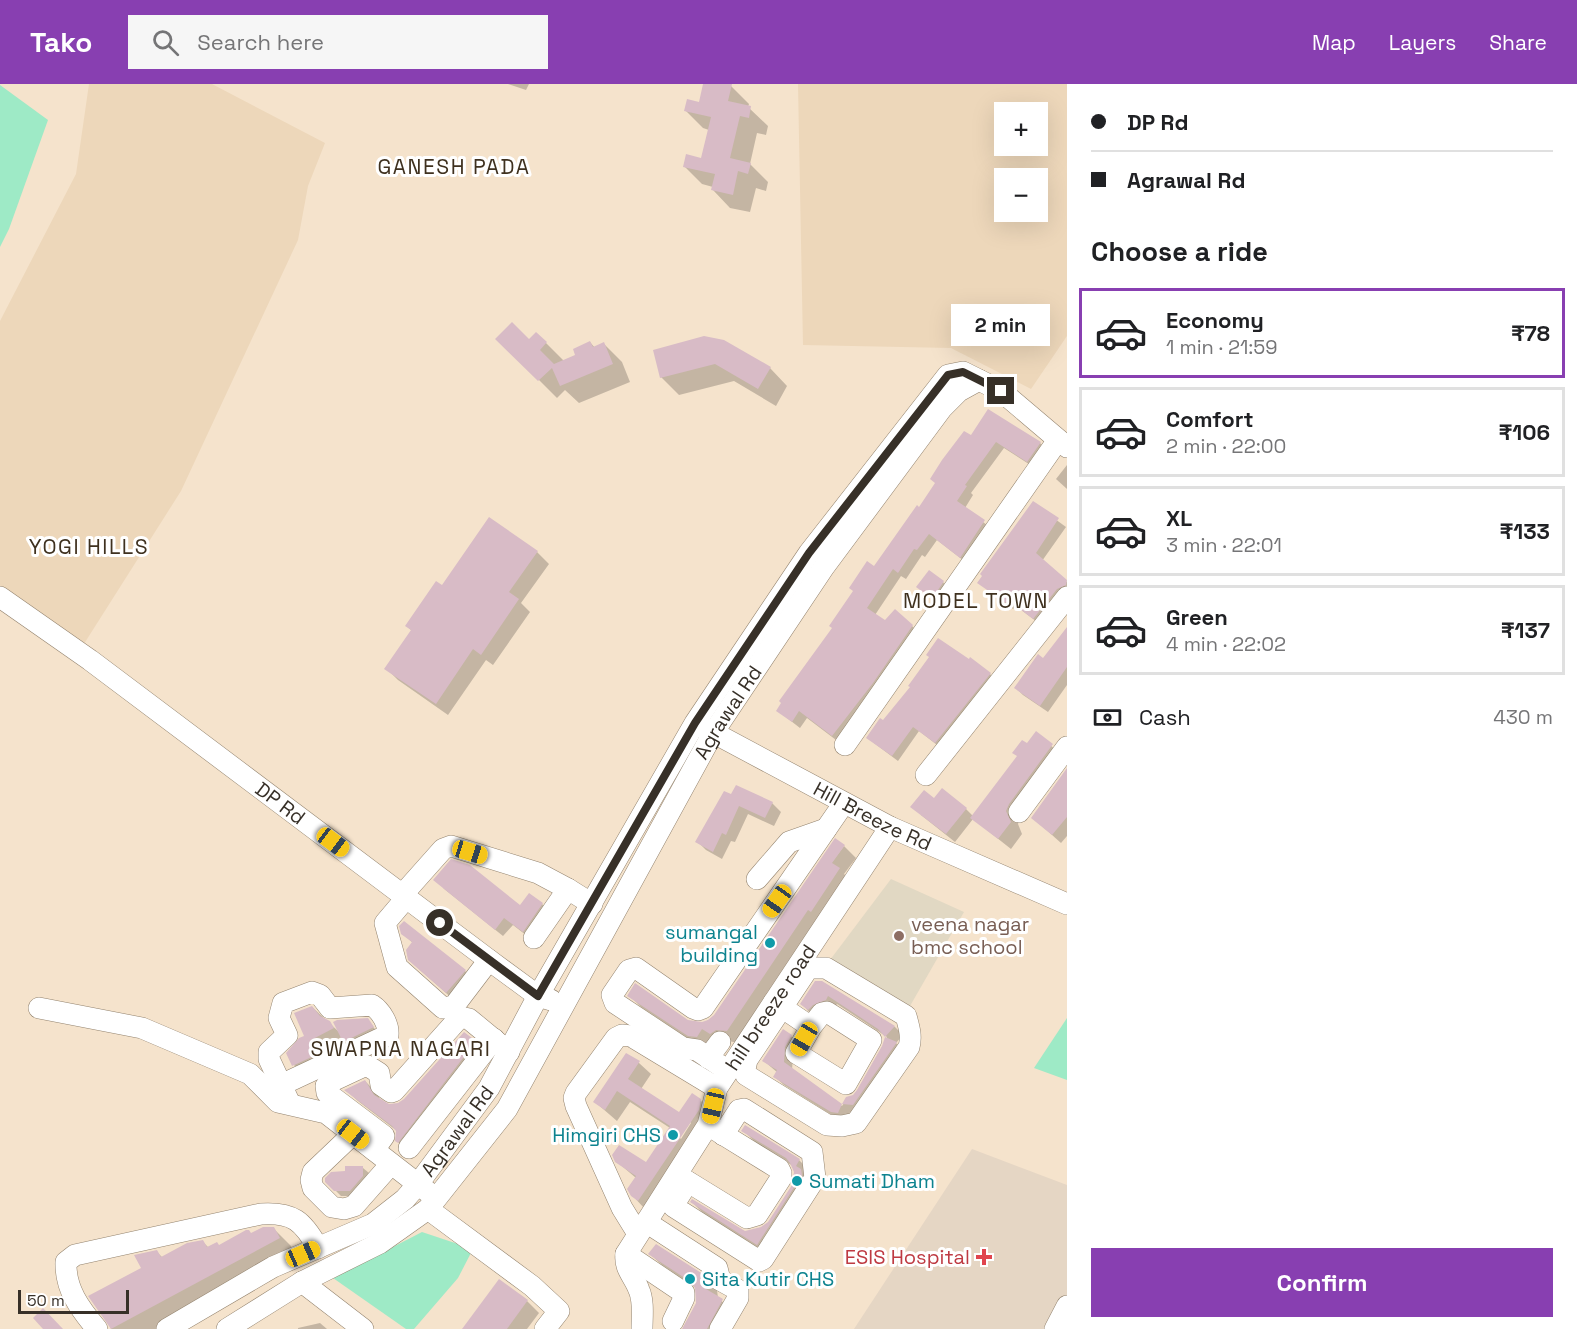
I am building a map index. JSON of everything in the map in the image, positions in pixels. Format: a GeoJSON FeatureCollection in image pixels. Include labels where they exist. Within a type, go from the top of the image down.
{"type":"FeatureCollection","features":[{"type":"Feature","properties":{"kind":"street","name":"Agrawal Rd"},"geometry":{"type":"LineString","coordinates":[[166,1329],[273,1267],[373,1224],[405,1198],[417,1184],[489,1088],[501,1046],[538,996],[592,904],[704,728],[809,553],[948,375],[963,372],[1001,391],[1062,444]]}},
{"type":"Feature","properties":{"kind":"street"},"geometry":{"type":"LineString","coordinates":[[845,746],[1062,444]]}},
{"type":"Feature","properties":{"kind":"street","name":"DP Rd"},"geometry":{"type":"LineString","coordinates":[[0,597],[94,654],[489,960],[538,996],[564,1004]]}},
{"type":"Feature","properties":{"kind":"street"},"geometry":{"type":"LineString","coordinates":[[926,775],[1067,597]]}},
{"type":"Feature","properties":{"kind":"street","name":"Agrawal Rd"},"geometry":{"type":"LineString","coordinates":[[227,1329],[302,1281],[380,1243],[432,1204],[507,1109],[564,1004],[704,728]]}},
{"type":"Feature","properties":{"kind":"street","name":"Hill Breeze Rd"},"geometry":{"type":"LineString","coordinates":[[704,728],[890,827],[1061,901]]}},
{"type":"Feature","properties":{"kind":"street"},"geometry":{"type":"LineString","coordinates":[[1019,812],[1067,747]]}},
{"type":"Feature","properties":{"kind":"street"},"geometry":{"type":"LineString","coordinates":[[723,1079],[714,1050],[683,1048],[615,1003],[612,995],[629,970],[636,968],[693,1008],[698,1010],[703,1008],[844,803]]}},
{"type":"Feature","properties":{"kind":"street","name":"hill breeze road"},"geometry":{"type":"LineString","coordinates":[[631,1257],[715,1130],[723,1079],[778,1004],[890,827]]}},
{"type":"Feature","properties":{"kind":"street"},"geometry":{"type":"LineString","coordinates":[[757,879],[789,842],[826,829]]}},
{"type":"Feature","properties":{"kind":"street"},"geometry":{"type":"LineString","coordinates":[[489,960],[454,1006],[443,1008],[397,967],[385,923],[443,849],[451,846],[538,873],[592,904]]}},
{"type":"Feature","properties":{"kind":"street"},"geometry":{"type":"LineString","coordinates":[[534,938],[568,889]]}},
{"type":"Feature","properties":{"kind":"street"},"geometry":{"type":"LineString","coordinates":[[826,968],[906,1016],[911,1040],[909,1047],[856,1123],[842,1126],[827,1125],[746,1075],[747,1060],[778,1004],[807,970],[826,968]]}},
{"type":"Feature","properties":{"kind":"street"},"geometry":{"type":"LineString","coordinates":[[281,1085],[388,1035],[388,1029],[379,1010],[372,1005],[330,1008],[320,995],[312,992],[283,1003],[279,1018],[287,1035],[269,1052],[269,1059],[281,1085],[291,1104]]}},
{"type":"Feature","properties":{"kind":"street"},"geometry":{"type":"LineString","coordinates":[[778,1004],[812,1027]]}},
{"type":"Feature","properties":{"kind":"street"},"geometry":{"type":"LineString","coordinates":[[39,1008],[142,1028],[250,1074],[278,1101],[326,1113],[348,1139],[386,1169],[417,1184],[432,1204],[532,1286],[561,1320],[545,1329]]}},
{"type":"Feature","properties":{"kind":"street"},"geometry":{"type":"LineString","coordinates":[[374,1150],[384,1136],[327,1093],[326,1086],[330,1082],[368,1066],[379,1073],[381,1085],[391,1092],[394,1091],[460,1017],[469,1018],[501,1046],[409,1148]]}},
{"type":"Feature","properties":{"kind":"street"},"geometry":{"type":"LineString","coordinates":[[720,1329],[738,1298],[738,1290],[720,1280],[717,1268],[622,1208],[574,1098],[616,1038],[622,1035],[631,1035],[723,1079]]}},
{"type":"Feature","properties":{"kind":"street"},"geometry":{"type":"LineString","coordinates":[[744,1109],[812,1152],[815,1178],[763,1259],[759,1261],[674,1207],[682,1179],[747,1218],[757,1215],[781,1178],[779,1169],[715,1130],[744,1109]]}},
{"type":"Feature","properties":{"kind":"street"},"geometry":{"type":"LineString","coordinates":[[348,1139],[374,1150],[386,1169]]}},
{"type":"Feature","properties":{"kind":"street"},"geometry":{"type":"LineString","coordinates":[[348,1139],[313,1172],[311,1180],[313,1188],[332,1207],[344,1209],[354,1206],[386,1169]]}},
{"type":"Feature","properties":{"kind":"street"},"geometry":{"type":"LineString","coordinates":[[97,1329],[80,1308],[65,1277],[66,1262],[75,1255],[273,1213],[291,1217],[307,1228],[318,1248]]}},
{"type":"Feature","properties":{"kind":"street"},"geometry":{"type":"LineString","coordinates":[[642,1329],[639,1288],[625,1263],[631,1257],[684,1293],[684,1299],[673,1321]]}},
{"type":"Feature","properties":{"kind":"street"},"geometry":{"type":"LineString","coordinates":[[302,1281],[350,1325]]}},
{"type":"Feature","properties":{"kind":"street"},"geometry":{"type":"LineString","coordinates":[[1055,1329],[1067,1306]]}},
{"type":"Feature","properties":{"kind":"shaded area"},"geometry":{"type":"Polygon","coordinates":[[[89,84],[212,84],[325,143],[308,186],[298,240],[181,491],[82,647],[0,589],[0,321],[76,174],[89,84]]]}},
{"type":"Feature","properties":{"kind":"shaded area"},"geometry":{"type":"Polygon","coordinates":[[[798,84],[1067,84],[1067,336],[1031,389],[951,348],[803,345],[798,84]]]}},
{"type":"Feature","properties":{"kind":"shaded area","name":"veena nagar bmc school"},"geometry":{"type":"Polygon","coordinates":[[[891,879],[964,912],[910,1006],[830,960],[891,879]]]}},
{"type":"Feature","properties":{"kind":"shaded area","name":"ESIS Hospital"},"geometry":{"type":"Polygon","coordinates":[[[972,1149],[1067,1185],[1067,1329],[854,1329],[972,1149]]]}},
{"type":"Feature","properties":{"kind":"green space"},"geometry":{"type":"Polygon","coordinates":[[[0,85],[48,120],[9,229],[0,247],[0,85]]]}},
{"type":"Feature","properties":{"kind":"green space"},"geometry":{"type":"Polygon","coordinates":[[[1067,1018],[1067,1080],[1034,1068],[1067,1018]]]}},
{"type":"Feature","properties":{"kind":"green space"},"geometry":{"type":"Polygon","coordinates":[[[422,1232],[473,1249],[458,1278],[414,1329],[406,1329],[333,1278],[422,1232]]]}},
{"type":"Feature","properties":{"kind":"building"},"geometry":{"type":"Polygon","coordinates":[[[703,84],[732,84],[728,101],[751,106],[749,118],[740,116],[730,158],[751,163],[748,174],[738,171],[733,195],[711,190],[715,174],[683,167],[686,154],[701,158],[711,117],[684,111],[687,99],[699,102],[703,84]]]}},
{"type":"Feature","properties":{"kind":"building"},"geometry":{"type":"Polygon","coordinates":[[[512,322],[529,339],[536,332],[547,342],[540,350],[554,364],[575,355],[573,349],[590,341],[593,347],[604,342],[613,364],[560,386],[552,368],[538,381],[495,339],[512,322]]]}},
{"type":"Feature","properties":{"kind":"building"},"geometry":{"type":"Polygon","coordinates":[[[704,336],[724,340],[771,367],[758,389],[715,364],[660,378],[653,350],[704,336]]]}},
{"type":"Feature","properties":{"kind":"building"},"geometry":{"type":"Polygon","coordinates":[[[988,409],[1041,442],[1027,462],[996,442],[965,485],[967,486],[957,501],[985,520],[960,558],[929,534],[917,550],[914,549],[898,573],[893,569],[867,608],[885,620],[895,609],[913,625],[873,683],[832,736],[799,711],[792,722],[776,711],[781,703],[779,701],[832,628],[829,626],[853,591],[849,588],[867,561],[874,566],[935,483],[930,479],[942,460],[964,431],[971,435],[988,409]]]}},
{"type":"Feature","properties":{"kind":"building"},"geometry":{"type":"Polygon","coordinates":[[[1033,501],[1059,518],[1036,553],[1067,580],[1066,585],[1057,589],[1033,619],[1008,600],[1006,603],[977,583],[982,576],[980,574],[1033,501]]]}},
{"type":"Feature","properties":{"kind":"building"},"geometry":{"type":"Polygon","coordinates":[[[489,517],[538,551],[509,592],[519,599],[481,655],[473,649],[436,704],[384,669],[411,630],[405,626],[436,581],[442,585],[489,517]]]}},
{"type":"Feature","properties":{"kind":"building"},"geometry":{"type":"Polygon","coordinates":[[[929,570],[944,581],[932,599],[916,587],[929,570]]]}},
{"type":"Feature","properties":{"kind":"building"},"geometry":{"type":"Polygon","coordinates":[[[1067,627],[1067,667],[1040,706],[1014,688],[1038,654],[1043,658],[1067,627]]]}},
{"type":"Feature","properties":{"kind":"building"},"geometry":{"type":"Polygon","coordinates":[[[938,638],[991,673],[935,743],[913,727],[892,756],[866,738],[880,718],[883,720],[910,687],[908,686],[929,657],[926,655],[938,638]]]}},
{"type":"Feature","properties":{"kind":"building"},"geometry":{"type":"Polygon","coordinates":[[[1036,731],[1053,744],[1009,804],[1006,811],[1011,822],[998,839],[970,818],[1017,756],[1012,753],[1022,740],[1027,743],[1036,731]]]}},
{"type":"Feature","properties":{"kind":"building"},"geometry":{"type":"Polygon","coordinates":[[[1067,768],[1067,817],[1052,835],[1031,818],[1067,768]]]}},
{"type":"Feature","properties":{"kind":"building"},"geometry":{"type":"Polygon","coordinates":[[[736,785],[773,802],[765,818],[739,806],[726,835],[722,833],[713,852],[695,842],[724,791],[731,794],[736,785]]]}},
{"type":"Feature","properties":{"kind":"building"},"geometry":{"type":"Polygon","coordinates":[[[942,788],[967,808],[946,834],[910,807],[924,790],[934,798],[942,788]]]}},
{"type":"Feature","properties":{"kind":"building","name":"sumangal building"},"geometry":{"type":"Polygon","coordinates":[[[835,838],[845,845],[832,863],[840,868],[811,912],[808,910],[727,1031],[716,1030],[710,1034],[702,1029],[697,1037],[688,1036],[627,996],[635,983],[688,1020],[702,1022],[708,1020],[714,1015],[835,838]]]}},
{"type":"Feature","properties":{"kind":"building"},"geometry":{"type":"Polygon","coordinates":[[[451,859],[470,865],[520,905],[529,893],[543,903],[523,932],[504,918],[495,930],[433,880],[451,859]]]}},
{"type":"Feature","properties":{"kind":"building"},"geometry":{"type":"Polygon","coordinates":[[[404,921],[466,970],[446,993],[408,960],[406,950],[412,942],[401,934],[399,926],[404,921]]]}},
{"type":"Feature","properties":{"kind":"building"},"geometry":{"type":"Polygon","coordinates":[[[815,981],[822,981],[895,1026],[885,1037],[878,1029],[828,996],[826,1000],[813,1005],[808,1010],[800,1004],[815,981]]]}},
{"type":"Feature","properties":{"kind":"building"},"geometry":{"type":"Polygon","coordinates":[[[312,1006],[320,1016],[330,1021],[334,1028],[311,1040],[318,1054],[292,1066],[286,1053],[299,1038],[304,1036],[294,1013],[312,1006]]]}},
{"type":"Feature","properties":{"kind":"building"},"geometry":{"type":"Polygon","coordinates":[[[368,1018],[374,1027],[343,1042],[333,1022],[337,1020],[368,1018]]]}},
{"type":"Feature","properties":{"kind":"building"},"geometry":{"type":"Polygon","coordinates":[[[783,1029],[792,1035],[785,1047],[784,1062],[842,1104],[838,1113],[831,1112],[773,1077],[777,1070],[762,1061],[783,1029]]]}},
{"type":"Feature","properties":{"kind":"building"},"geometry":{"type":"Polygon","coordinates":[[[464,1032],[476,1041],[398,1143],[395,1141],[396,1131],[392,1126],[344,1090],[365,1080],[374,1095],[389,1104],[398,1103],[464,1032]]]}},
{"type":"Feature","properties":{"kind":"building"},"geometry":{"type":"Polygon","coordinates":[[[885,1037],[897,1042],[853,1105],[842,1104],[846,1097],[853,1095],[857,1090],[885,1037]]]}},
{"type":"Feature","properties":{"kind":"building","name":"Himgiri CHS"},"geometry":{"type":"Polygon","coordinates":[[[626,1053],[640,1061],[628,1079],[679,1112],[692,1093],[701,1099],[699,1110],[638,1201],[627,1189],[636,1176],[615,1162],[612,1155],[619,1145],[646,1162],[670,1126],[617,1091],[605,1110],[593,1102],[626,1053]]]}},
{"type":"Feature","properties":{"kind":"building"},"geometry":{"type":"Polygon","coordinates":[[[745,1125],[800,1159],[796,1166],[801,1169],[802,1175],[757,1245],[690,1202],[692,1199],[745,1231],[761,1227],[768,1222],[792,1185],[794,1172],[786,1158],[741,1131],[745,1125]]]}},
{"type":"Feature","properties":{"kind":"building"},"geometry":{"type":"Polygon","coordinates":[[[345,1166],[363,1166],[363,1176],[350,1191],[334,1191],[325,1182],[325,1178],[331,1172],[345,1171],[345,1166]]]}},
{"type":"Feature","properties":{"kind":"building"},"geometry":{"type":"Polygon","coordinates":[[[263,1227],[274,1227],[280,1238],[111,1329],[88,1296],[141,1268],[134,1255],[157,1250],[161,1257],[187,1243],[203,1240],[207,1247],[217,1242],[219,1245],[246,1230],[251,1233],[263,1227]]]}},
{"type":"Feature","properties":{"kind":"building"},"geometry":{"type":"Polygon","coordinates":[[[656,1244],[706,1276],[708,1284],[706,1289],[723,1299],[707,1329],[682,1329],[696,1303],[695,1288],[691,1282],[648,1254],[656,1244]]]}},
{"type":"Feature","properties":{"kind":"building"},"geometry":{"type":"Polygon","coordinates":[[[499,1279],[528,1300],[507,1329],[462,1329],[499,1279]]]}},
{"type":"Feature","properties":{"kind":"building"},"geometry":{"type":"Polygon","coordinates":[[[43,1308],[63,1329],[43,1329],[33,1318],[43,1308]]]}},
{"type":"Feature","properties":{"kind":"place","name":"veena nagar bmc school"},"geometry":{"type":"Point","coordinates":[899,936]}},
{"type":"Feature","properties":{"kind":"place","name":"sumangal building"},"geometry":{"type":"Point","coordinates":[770,943]}},
{"type":"Feature","properties":{"kind":"place","name":"Himgiri CHS"},"geometry":{"type":"Point","coordinates":[673,1135]}},
{"type":"Feature","properties":{"kind":"place","name":"Sumati Dham"},"geometry":{"type":"Point","coordinates":[797,1181]}},
{"type":"Feature","properties":{"kind":"place","name":"ESIS Hospital"},"geometry":{"type":"Point","coordinates":[984,1257]}},
{"type":"Feature","properties":{"kind":"place","name":"Sita Kutir CHS"},"geometry":{"type":"Point","coordinates":[690,1279]}},
{"type":"Feature","properties":{"kind":"district","name":"GANESH PADA"},"geometry":{"type":"Point","coordinates":[454,167]}},
{"type":"Feature","properties":{"kind":"district","name":"YOGI HILLS"},"geometry":{"type":"Point","coordinates":[89,547]}},
{"type":"Feature","properties":{"kind":"district","name":"MODEL TOWN"},"geometry":{"type":"Point","coordinates":[976,601]}},
{"type":"Feature","properties":{"kind":"district","name":"SWAPNA NAGARI"},"geometry":{"type":"Point","coordinates":[401,1049]}},
{"type":"Feature","properties":{"kind":"route"},"geometry":{"type":"LineString","coordinates":[[440,923],[538,996],[695,723],[809,553],[948,375],[963,372],[1001,391]]}}]}
